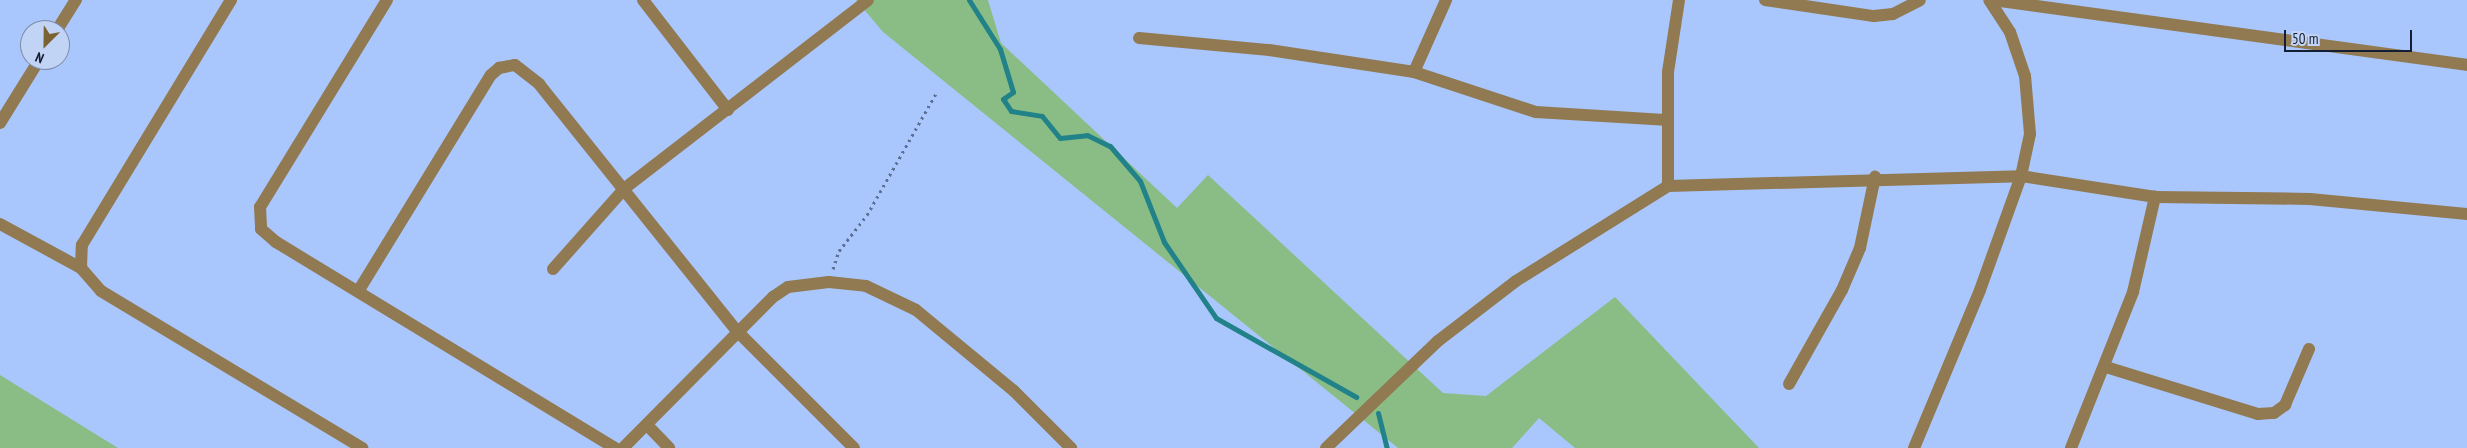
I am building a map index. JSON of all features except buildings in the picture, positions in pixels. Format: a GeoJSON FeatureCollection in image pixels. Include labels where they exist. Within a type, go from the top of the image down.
{"type":"FeatureCollection","features":[{"type":"Feature","properties":{"kind":"street"},"geometry":{"type":"LineString","coordinates":[[63,20],[76,0]]}},
{"type":"Feature","properties":{"kind":"street"},"geometry":{"type":"LineString","coordinates":[[81,268],[82,245],[231,0]]}},
{"type":"Feature","properties":{"kind":"street"},"geometry":{"type":"LineString","coordinates":[[387,0],[260,207],[259,219],[261,228],[276,242],[360,290],[615,448]]}},
{"type":"Feature","properties":{"kind":"street"},"geometry":{"type":"LineString","coordinates":[[642,0],[728,110]]}},
{"type":"Feature","properties":{"kind":"street"},"geometry":{"type":"LineString","coordinates":[[554,269],[625,188],[868,0]]}},
{"type":"Feature","properties":{"kind":"street"},"geometry":{"type":"LineString","coordinates":[[1414,72],[1446,0]]}},
{"type":"Feature","properties":{"kind":"street"},"geometry":{"type":"LineString","coordinates":[[1668,186],[1665,120],[1670,39],[1679,0]]}},
{"type":"Feature","properties":{"kind":"street"},"geometry":{"type":"LineString","coordinates":[[1765,0],[1874,16],[1893,14],[1920,0]]}},
{"type":"Feature","properties":{"kind":"street"},"geometry":{"type":"LineString","coordinates":[[1914,448],[2021,176],[2030,134],[2025,76],[2010,32],[1989,0]]}},
{"type":"Feature","properties":{"kind":"street"},"geometry":{"type":"LineString","coordinates":[[1993,0],[2467,65]]}},
{"type":"Feature","properties":{"kind":"street"},"geometry":{"type":"LineString","coordinates":[[1139,38],[1269,50],[1414,72],[1536,112],[1665,120]]}},
{"type":"Feature","properties":{"kind":"street"},"geometry":{"type":"LineString","coordinates":[[360,290],[491,75],[507,64],[522,67],[625,188],[738,332],[854,448]]}},
{"type":"Feature","properties":{"kind":"street"},"geometry":{"type":"LineString","coordinates":[[0,123],[33,70]]}},
{"type":"Feature","properties":{"kind":"street"},"geometry":{"type":"LineString","coordinates":[[1326,448],[1438,341],[1516,281],[1668,186],[1875,177],[2021,176],[2155,197],[2310,199],[2467,214]]}},
{"type":"Feature","properties":{"kind":"street"},"geometry":{"type":"LineString","coordinates":[[1789,384],[1849,273],[1860,248],[1875,177]]}},
{"type":"Feature","properties":{"kind":"street"},"geometry":{"type":"LineString","coordinates":[[2071,448],[2106,367],[2133,292],[2155,197]]}},
{"type":"Feature","properties":{"kind":"street"},"geometry":{"type":"LineString","coordinates":[[0,224],[81,268],[101,291],[362,448]]}},
{"type":"Feature","properties":{"kind":"street"},"geometry":{"type":"LineString","coordinates":[[623,448],[738,332],[788,287],[829,282],[866,286],[916,310],[1014,391],[1071,448]]}},
{"type":"Feature","properties":{"kind":"street"},"geometry":{"type":"LineString","coordinates":[[2106,367],[2258,414],[2274,413],[2284,405],[2309,349]]}},
{"type":"Feature","properties":{"kind":"street"},"geometry":{"type":"LineString","coordinates":[[647,425],[670,448]]}},
{"type":"Feature","properties":{"kind":"path"},"geometry":{"type":"LineString","coordinates":[[829,282],[839,252],[867,215],[937,92]]}},
{"type":"Feature","properties":{"kind":"green space"},"geometry":{"type":"Polygon","coordinates":[[[856,0],[988,0],[1001,43],[1177,208],[1208,175],[1443,393],[1486,396],[1615,297],[1759,448],[1575,448],[1539,418],[1512,448],[1398,448],[883,32],[856,0]]]}},
{"type":"Feature","properties":{"kind":"green space"},"geometry":{"type":"Polygon","coordinates":[[[0,375],[118,448],[0,448],[0,375]]]}},
{"type":"Feature","properties":{"kind":"waterway"},"geometry":{"type":"LineString","coordinates":[[969,0],[1000,49],[1013,92],[1003,99],[1011,111],[1042,116],[1060,138],[1087,135],[1110,146],[1140,181],[1164,242],[1216,318],[1356,397]]}},
{"type":"Feature","properties":{"kind":"waterway"},"geometry":{"type":"LineString","coordinates":[[1378,413],[1387,448]]}}]}
